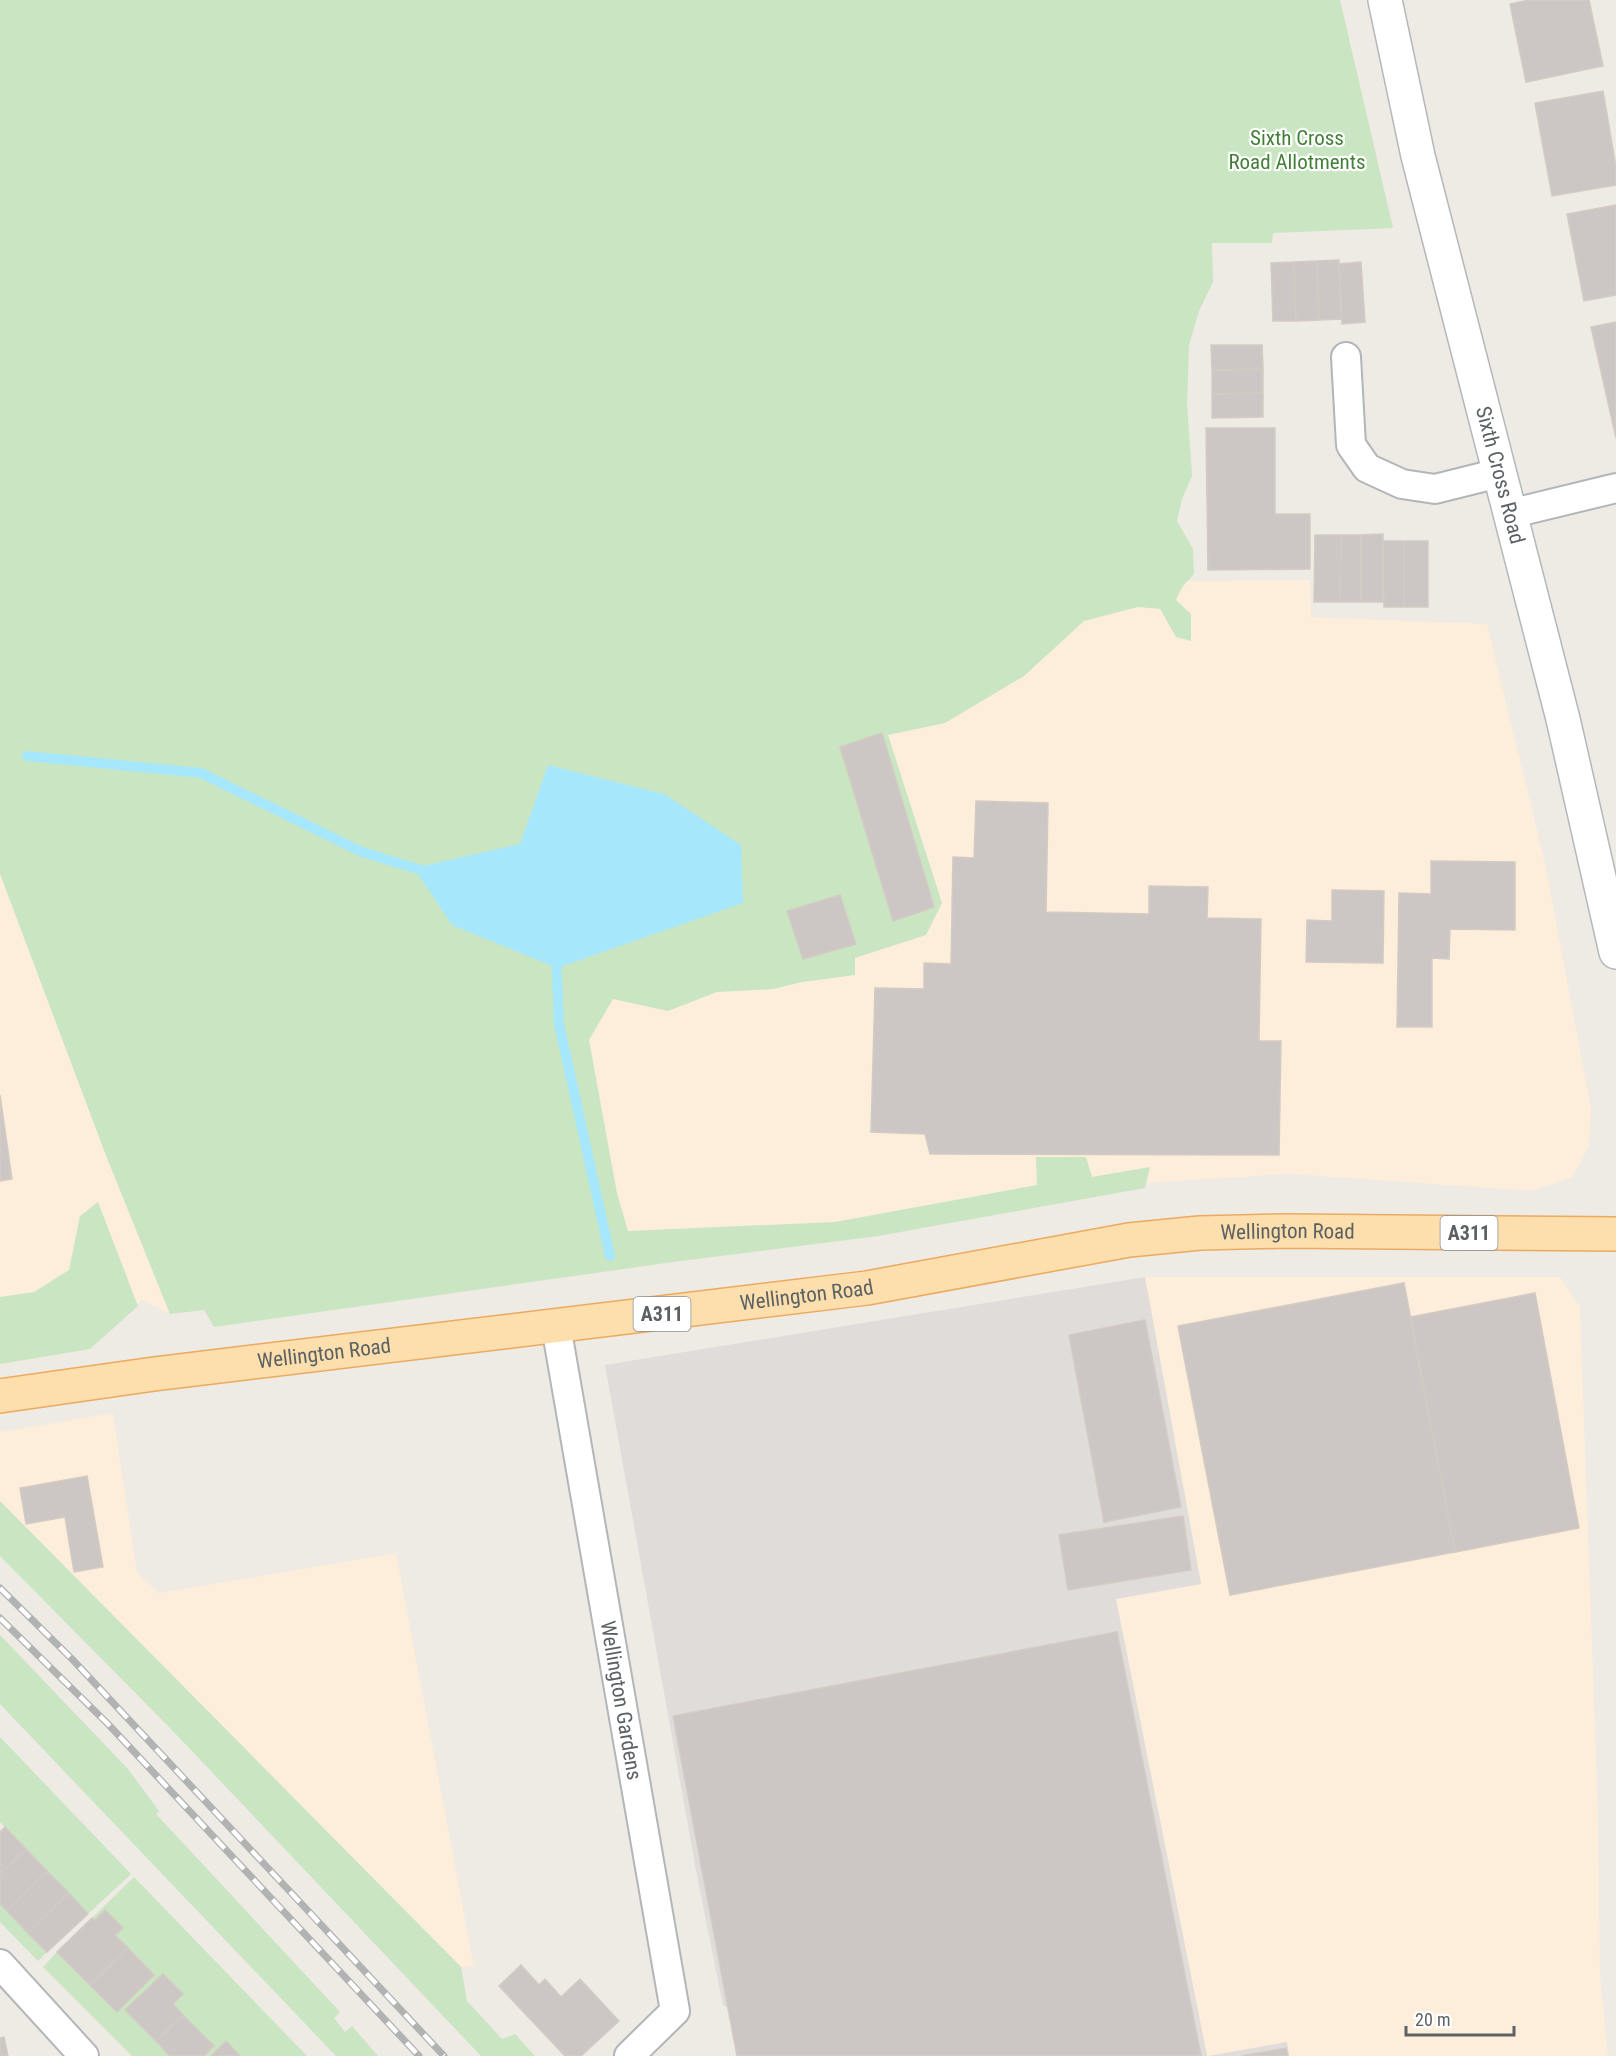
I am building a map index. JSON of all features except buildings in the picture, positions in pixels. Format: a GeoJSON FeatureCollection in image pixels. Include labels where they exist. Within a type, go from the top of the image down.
{"type":"FeatureCollection","features":[{"type":"Feature","properties":{"kind":"main road","name":"Sixth Cross Road"},"geometry":{"type":"LineString","coordinates":[[1385,0],[1419,156],[1563,719],[1616,952]]}},
{"type":"Feature","properties":{"kind":"main road","name":"Wellington Road"},"geometry":{"type":"LineString","coordinates":[[0,1396],[154,1374],[867,1288],[1129,1240],[1200,1233],[1616,1234]]}},
{"type":"Feature","properties":{"kind":"street"},"geometry":{"type":"LineString","coordinates":[[1346,357],[1351,445],[1367,468],[1402,484],[1435,489],[1499,473]]}},
{"type":"Feature","properties":{"kind":"street"},"geometry":{"type":"LineString","coordinates":[[1509,514],[1616,488]]}},
{"type":"Feature","properties":{"kind":"street","name":"Wellington Gardens"},"geometry":{"type":"LineString","coordinates":[[556,1326],[675,2011],[629,2056]]}},
{"type":"Feature","properties":{"kind":"street"},"geometry":{"type":"LineString","coordinates":[[0,1965],[84,2056]]}},
{"type":"Feature","properties":{"kind":"shaded area"},"geometry":{"type":"Polygon","coordinates":[[[1310,580],[1311,617],[1487,624],[1545,863],[1591,1108],[1589,1146],[1573,1177],[1532,1191],[1288,1174],[1038,1190],[824,1233],[620,1257],[568,988],[942,903],[885,726],[1089,610],[1162,581],[1310,580]]]}},
{"type":"Feature","properties":{"kind":"shaded area"},"geometry":{"type":"Polygon","coordinates":[[[0,874],[107,1158],[170,1314],[142,1300],[121,1319],[0,1338],[0,874]]]}},
{"type":"Feature","properties":{"kind":"shaded area"},"geometry":{"type":"Polygon","coordinates":[[[1145,1277],[1560,1277],[1580,1307],[1598,1809],[1600,1974],[1608,2056],[1289,2056],[1286,2042],[1207,2056],[1116,1599],[1201,1584],[1145,1277]]]}},
{"type":"Feature","properties":{"kind":"shaded area"},"geometry":{"type":"Polygon","coordinates":[[[1145,1277],[1201,1584],[1116,1599],[1207,2056],[737,2056],[728,2008],[723,2005],[698,1881],[605,1365],[1145,1277]]]}},
{"type":"Feature","properties":{"kind":"shaded area"},"geometry":{"type":"Polygon","coordinates":[[[113,1413],[137,1572],[159,1593],[396,1553],[474,1966],[461,1967],[0,1501],[0,1432],[113,1413]]]}},
{"type":"Feature","properties":{"kind":"shaded area"},"geometry":{"type":"Polygon","coordinates":[[[1287,2042],[1289,2056],[1209,2056],[1287,2042]]]}},
{"type":"Feature","properties":{"kind":"green space","name":"Sixth Cross Road Allotments"},"geometry":{"type":"Polygon","coordinates":[[[0,0],[1340,0],[1393,228],[1273,233],[1272,243],[1212,243],[1213,282],[1199,311],[1189,345],[1187,404],[1192,476],[1182,499],[1177,521],[1193,549],[1194,574],[1182,587],[1176,600],[1191,614],[1191,641],[1176,637],[1160,609],[1138,607],[1084,621],[1024,676],[945,723],[888,735],[942,903],[926,935],[855,958],[855,975],[802,982],[774,989],[717,992],[668,1011],[613,999],[589,1040],[617,1193],[628,1231],[835,1222],[1037,1185],[1036,1157],[1086,1157],[1092,1177],[1150,1167],[1145,1188],[878,1236],[673,1262],[214,1327],[204,1310],[170,1314],[107,1158],[0,874],[0,0]]]}},
{"type":"Feature","properties":{"kind":"green space"},"geometry":{"type":"Polygon","coordinates":[[[98,1202],[138,1306],[90,1349],[0,1364],[0,1297],[34,1292],[69,1270],[80,1216],[98,1202]]]}},
{"type":"Feature","properties":{"kind":"green space"},"geometry":{"type":"Polygon","coordinates":[[[0,1501],[461,1967],[467,2001],[502,2039],[515,2034],[535,2056],[481,2056],[172,1730],[0,1556],[0,1501]]]}},
{"type":"Feature","properties":{"kind":"green space"},"geometry":{"type":"Polygon","coordinates":[[[0,1635],[128,1769],[159,1811],[156,1814],[340,2012],[334,2018],[345,2032],[352,2026],[378,2056],[336,2056],[0,1704],[0,1635]]]}},
{"type":"Feature","properties":{"kind":"green space"},"geometry":{"type":"Polygon","coordinates":[[[0,1737],[131,1874],[88,1914],[0,1822],[0,1737]]]}},
{"type":"Feature","properties":{"kind":"green space"},"geometry":{"type":"Polygon","coordinates":[[[134,1877],[307,2056],[240,2056],[226,2042],[211,2056],[204,2056],[213,2046],[173,2004],[183,1994],[163,1974],[126,2010],[170,2056],[132,2056],[43,1967],[57,1952],[118,2011],[154,1975],[115,1935],[123,1928],[105,1910],[95,1920],[92,1918],[134,1877]]]}},
{"type":"Feature","properties":{"kind":"green space"},"geometry":{"type":"Polygon","coordinates":[[[0,1904],[47,1952],[38,1961],[0,1922],[0,1904]]]}},
{"type":"Feature","properties":{"kind":"water"},"geometry":{"type":"Polygon","coordinates":[[[548,765],[664,794],[741,845],[743,903],[557,968],[452,925],[414,868],[520,844],[548,765]]]}},
{"type":"Feature","properties":{"kind":"waterway"},"geometry":{"type":"LineString","coordinates":[[27,756],[201,773],[362,852],[428,872]]}},
{"type":"Feature","properties":{"kind":"waterway"},"geometry":{"type":"LineString","coordinates":[[556,955],[559,1024],[610,1256]]}},
{"type":"Feature","properties":{"kind":"railway"},"geometry":{"type":"LineString","coordinates":[[0,1588],[72,1659],[444,2056]]}},
{"type":"Feature","properties":{"kind":"railway"},"geometry":{"type":"LineString","coordinates":[[0,1618],[108,1724],[419,2056]]}}]}
